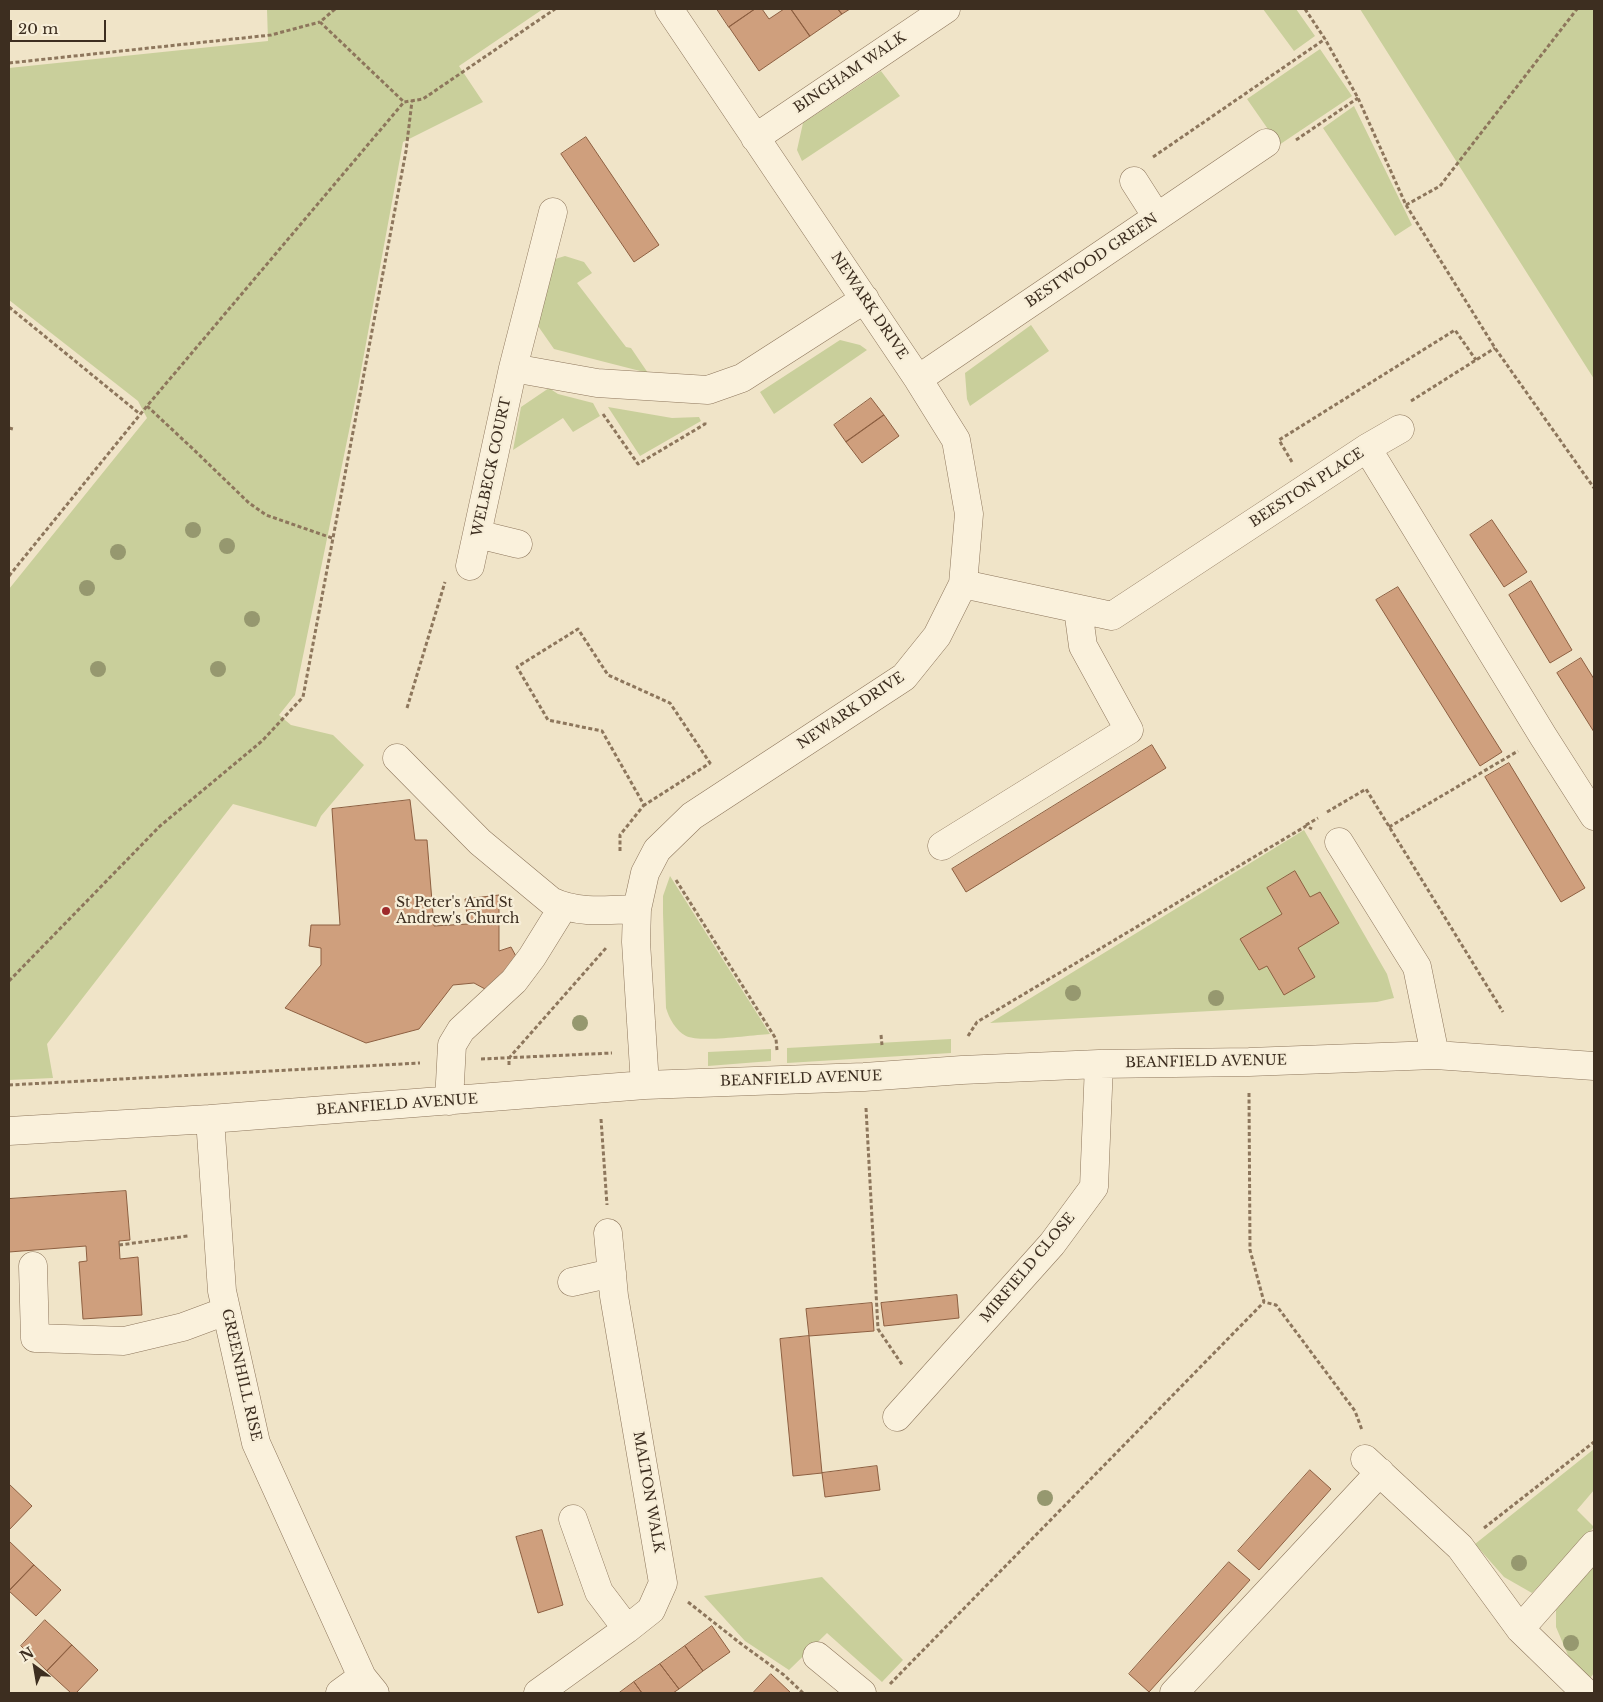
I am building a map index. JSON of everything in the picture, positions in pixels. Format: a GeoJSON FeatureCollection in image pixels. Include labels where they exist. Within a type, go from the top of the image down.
{"type":"FeatureCollection","features":[{"type":"Feature","properties":{"kind":"street","name":"NEWARK DRIVE"},"geometry":{"type":"LineString","coordinates":[[651,862],[692,816],[904,677],[937,636],[963,584],[969,514],[956,440],[865,299],[669,9]]}},
{"type":"Feature","properties":{"kind":"street","name":"BINGHAM WALK"},"geometry":{"type":"LineString","coordinates":[[755,138],[946,9]]}},
{"type":"Feature","properties":{"kind":"street","name":"BESTWOOD GREEN"},"geometry":{"type":"LineString","coordinates":[[918,379],[1266,143]]}},
{"type":"Feature","properties":{"kind":"street"},"geometry":{"type":"LineString","coordinates":[[1140,171],[1157,217]]}},
{"type":"Feature","properties":{"kind":"street","name":"WELBECK COURT"},"geometry":{"type":"LineString","coordinates":[[470,566],[513,368],[553,212]]}},
{"type":"Feature","properties":{"kind":"street"},"geometry":{"type":"LineString","coordinates":[[513,368],[597,382],[708,390],[742,378],[865,299]]}},
{"type":"Feature","properties":{"kind":"street"},"geometry":{"type":"LineString","coordinates":[[1367,448],[1400,429]]}},
{"type":"Feature","properties":{"kind":"street","name":"BEESTON PLACE"},"geometry":{"type":"LineString","coordinates":[[963,584],[1112,616],[1367,448],[1594,816]]}},
{"type":"Feature","properties":{"kind":"street"},"geometry":{"type":"LineString","coordinates":[[477,534],[518,544]]}},
{"type":"Feature","properties":{"kind":"street"},"geometry":{"type":"LineString","coordinates":[[942,846],[1129,730],[1083,646],[1078,609]]}},
{"type":"Feature","properties":{"kind":"street"},"geometry":{"type":"LineString","coordinates":[[397,758],[480,842],[551,901],[563,907],[579,910],[637,910]]}},
{"type":"Feature","properties":{"kind":"street"},"geometry":{"type":"LineString","coordinates":[[1339,842],[1417,967],[1436,1055]]}},
{"type":"Feature","properties":{"kind":"street"},"geometry":{"type":"LineString","coordinates":[[646,1085],[636,942],[637,910],[651,862]]}},
{"type":"Feature","properties":{"kind":"street"},"geometry":{"type":"LineString","coordinates":[[450,1102],[452,1046],[461,1030],[514,981],[532,957],[563,907]]}},
{"type":"Feature","properties":{"kind":"street","name":"BEANFIELD AVENUE"},"geometry":{"type":"LineString","coordinates":[[9,1131],[210,1120],[646,1085],[864,1077],[962,1070],[1099,1064],[1249,1062],[1436,1055],[1594,1066]]}},
{"type":"Feature","properties":{"kind":"street","name":"MIRFIELD CLOSE"},"geometry":{"type":"LineString","coordinates":[[897,1417],[1052,1244],[1094,1187],[1099,1064]]}},
{"type":"Feature","properties":{"kind":"street","name":"GREENHILL RISE"},"geometry":{"type":"LineString","coordinates":[[210,1120],[222,1291],[256,1443],[369,1685]]}},
{"type":"Feature","properties":{"kind":"street","name":"MALTON WALK"},"geometry":{"type":"LineString","coordinates":[[608,1233],[614,1296],[663,1583]]}},
{"type":"Feature","properties":{"kind":"street"},"geometry":{"type":"LineString","coordinates":[[33,1266],[35,1338],[124,1341],[183,1327],[226,1311]]}},
{"type":"Feature","properties":{"kind":"street"},"geometry":{"type":"LineString","coordinates":[[572,1282],[612,1273]]}},
{"type":"Feature","properties":{"kind":"street"},"geometry":{"type":"LineString","coordinates":[[1174,1693],[1374,1467],[1460,1547],[1520,1629],[1586,1693]]}},
{"type":"Feature","properties":{"kind":"street"},"geometry":{"type":"LineString","coordinates":[[573,1519],[599,1592],[627,1629]]}},
{"type":"Feature","properties":{"kind":"street"},"geometry":{"type":"LineString","coordinates":[[1520,1629],[1594,1545]]}},
{"type":"Feature","properties":{"kind":"street"},"geometry":{"type":"LineString","coordinates":[[538,1693],[651,1610],[663,1583]]}},
{"type":"Feature","properties":{"kind":"street"},"geometry":{"type":"LineString","coordinates":[[817,1656],[831,1685],[874,1691]]}},
{"type":"Feature","properties":{"kind":"street"},"geometry":{"type":"LineString","coordinates":[[340,1693],[369,1685]]}},
{"type":"Feature","properties":{"kind":"path"},"geometry":{"type":"LineString","coordinates":[[9,63],[271,35],[320,22],[335,9]]}},
{"type":"Feature","properties":{"kind":"path"},"geometry":{"type":"LineString","coordinates":[[9,576],[146,406],[404,102],[423,99],[555,9]]}},
{"type":"Feature","properties":{"kind":"path"},"geometry":{"type":"LineString","coordinates":[[1305,9],[1325,39],[1358,98],[1406,205],[1495,348],[1594,488]]}},
{"type":"Feature","properties":{"kind":"path"},"geometry":{"type":"LineString","coordinates":[[1406,205],[1440,186],[1578,9]]}},
{"type":"Feature","properties":{"kind":"path"},"geometry":{"type":"LineString","coordinates":[[320,22],[404,102]]}},
{"type":"Feature","properties":{"kind":"path"},"geometry":{"type":"LineString","coordinates":[[1140,171],[1325,39]]}},
{"type":"Feature","properties":{"kind":"path"},"geometry":{"type":"LineString","coordinates":[[1266,143],[1279,151],[1358,98]]}},
{"type":"Feature","properties":{"kind":"path"},"geometry":{"type":"LineString","coordinates":[[9,981],[160,826],[262,741],[303,697],[404,161],[412,101]]}},
{"type":"Feature","properties":{"kind":"path"},"geometry":{"type":"LineString","coordinates":[[9,307],[140,414]]}},
{"type":"Feature","properties":{"kind":"path"},"geometry":{"type":"LineString","coordinates":[[1308,487],[1279,440],[1454,330],[1476,360]]}},
{"type":"Feature","properties":{"kind":"path"},"geometry":{"type":"LineString","coordinates":[[1400,429],[1396,410],[1495,348]]}},
{"type":"Feature","properties":{"kind":"path"},"geometry":{"type":"LineString","coordinates":[[597,382],[600,410],[638,464],[705,424],[708,390]]}},
{"type":"Feature","properties":{"kind":"path"},"geometry":{"type":"LineString","coordinates":[[146,406],[266,515],[332,538]]}},
{"type":"Feature","properties":{"kind":"path"},"geometry":{"type":"LineString","coordinates":[[9,428],[13,429]]}},
{"type":"Feature","properties":{"kind":"path"},"geometry":{"type":"LineString","coordinates":[[407,708],[448,573],[470,566]]}},
{"type":"Feature","properties":{"kind":"path"},"geometry":{"type":"LineString","coordinates":[[642,807],[644,805],[602,731],[548,720],[517,667],[578,629],[608,675],[670,703],[731,791]]}},
{"type":"Feature","properties":{"kind":"path"},"geometry":{"type":"LineString","coordinates":[[1390,827],[1543,736]]}},
{"type":"Feature","properties":{"kind":"path"},"geometry":{"type":"LineString","coordinates":[[710,763],[642,807],[620,836],[620,855],[651,862],[776,1039],[782,1080]]}},
{"type":"Feature","properties":{"kind":"path"},"geometry":{"type":"LineString","coordinates":[[968,1036],[977,1022],[1366,789],[1503,1012]]}},
{"type":"Feature","properties":{"kind":"path"},"geometry":{"type":"LineString","coordinates":[[1306,826],[1339,842]]}},
{"type":"Feature","properties":{"kind":"path"},"geometry":{"type":"LineString","coordinates":[[508,1097],[509,1058],[607,947],[636,942]]}},
{"type":"Feature","properties":{"kind":"path"},"geometry":{"type":"LineString","coordinates":[[9,1086],[643,1051]]}},
{"type":"Feature","properties":{"kind":"path"},"geometry":{"type":"LineString","coordinates":[[1249,1062],[1250,1250],[1264,1302]]}},
{"type":"Feature","properties":{"kind":"path"},"geometry":{"type":"LineString","coordinates":[[864,1077],[878,1330],[921,1391]]}},
{"type":"Feature","properties":{"kind":"path"},"geometry":{"type":"LineString","coordinates":[[599,1089],[608,1233]]}},
{"type":"Feature","properties":{"kind":"path"},"geometry":{"type":"LineString","coordinates":[[119,1244],[218,1233]]}},
{"type":"Feature","properties":{"kind":"path"},"geometry":{"type":"LineString","coordinates":[[1264,1302],[1276,1304],[1355,1411],[1374,1467]]}},
{"type":"Feature","properties":{"kind":"path"},"geometry":{"type":"LineString","coordinates":[[874,1691],[1264,1302]]}},
{"type":"Feature","properties":{"kind":"path"},"geometry":{"type":"LineString","coordinates":[[1460,1547],[1594,1442]]}},
{"type":"Feature","properties":{"kind":"path"},"geometry":{"type":"LineString","coordinates":[[663,1583],[784,1675],[803,1693]]}},
{"type":"Feature","properties":{"kind":"green space"},"geometry":{"type":"Polygon","coordinates":[[[267,9],[543,9],[459,66],[483,102],[403,142],[358,387],[295,695],[279,715],[291,725],[333,735],[364,765],[321,816],[316,827],[233,804],[47,1044],[53,1078],[9,1080],[9,589],[147,418],[138,401],[9,300],[9,68],[268,41],[267,9]]]}},
{"type":"Feature","properties":{"kind":"green space"},"geometry":{"type":"Polygon","coordinates":[[[1263,9],[1296,9],[1315,36],[1294,51],[1263,9]]]}},
{"type":"Feature","properties":{"kind":"green space"},"geometry":{"type":"Polygon","coordinates":[[[1360,9],[1594,9],[1594,379],[1360,9]]]}},
{"type":"Feature","properties":{"kind":"green space"},"geometry":{"type":"Polygon","coordinates":[[[1320,49],[1352,96],[1279,145],[1247,99],[1320,49]]]}},
{"type":"Feature","properties":{"kind":"green space"},"geometry":{"type":"Polygon","coordinates":[[[881,71],[900,96],[802,161],[797,150],[803,123],[881,71]]]}},
{"type":"Feature","properties":{"kind":"green space"},"geometry":{"type":"Polygon","coordinates":[[[1354,106],[1412,225],[1395,236],[1323,128],[1354,106]]]}},
{"type":"Feature","properties":{"kind":"green space"},"geometry":{"type":"Polygon","coordinates":[[[565,256],[584,262],[592,273],[577,283],[626,347],[631,348],[648,373],[554,349],[538,326],[552,262],[565,256]]]}},
{"type":"Feature","properties":{"kind":"green space"},"geometry":{"type":"Polygon","coordinates":[[[1031,325],[1049,351],[970,406],[967,399],[965,373],[1031,325]]]}},
{"type":"Feature","properties":{"kind":"green space"},"geometry":{"type":"Polygon","coordinates":[[[840,340],[860,345],[867,350],[774,414],[760,392],[840,340]]]}},
{"type":"Feature","properties":{"kind":"green space"},"geometry":{"type":"Polygon","coordinates":[[[549,388],[558,394],[593,403],[600,416],[573,432],[563,418],[513,450],[521,407],[549,388]]]}},
{"type":"Feature","properties":{"kind":"green space"},"geometry":{"type":"Polygon","coordinates":[[[608,407],[672,418],[699,417],[701,421],[640,456],[608,407]]]}},
{"type":"Feature","properties":{"kind":"green space"},"geometry":{"type":"Polygon","coordinates":[[[1304,830],[1387,974],[1394,998],[1377,1002],[990,1023],[1304,830]]]}},
{"type":"Feature","properties":{"kind":"green space"},"geometry":{"type":"Polygon","coordinates":[[[670,876],[770,1034],[714,1039],[693,1038],[682,1034],[673,1024],[666,1008],[663,913],[663,896],[670,876]]]}},
{"type":"Feature","properties":{"kind":"green space"},"geometry":{"type":"Polygon","coordinates":[[[951,1039],[951,1053],[787,1063],[787,1048],[951,1039]]]}},
{"type":"Feature","properties":{"kind":"green space"},"geometry":{"type":"Polygon","coordinates":[[[771,1049],[771,1061],[708,1066],[708,1052],[771,1049]]]}},
{"type":"Feature","properties":{"kind":"green space"},"geometry":{"type":"Polygon","coordinates":[[[1594,1449],[1594,1490],[1577,1510],[1594,1527],[1532,1593],[1504,1577],[1475,1544],[1594,1449]]]}},
{"type":"Feature","properties":{"kind":"green space"},"geometry":{"type":"Polygon","coordinates":[[[1594,1565],[1594,1673],[1588,1681],[1573,1667],[1556,1627],[1556,1610],[1559,1602],[1594,1565]]]}},
{"type":"Feature","properties":{"kind":"green space"},"geometry":{"type":"Polygon","coordinates":[[[822,1577],[903,1660],[882,1682],[827,1633],[789,1670],[745,1641],[704,1596],[822,1577]]]}},
{"type":"Feature","properties":{"kind":"building"},"geometry":{"type":"Polygon","coordinates":[[[717,9],[755,9],[729,27],[717,9]]]}},
{"type":"Feature","properties":{"kind":"building"},"geometry":{"type":"Polygon","coordinates":[[[755,9],[762,9],[769,19],[784,9],[791,9],[810,36],[759,71],[729,27],[755,9]]]}},
{"type":"Feature","properties":{"kind":"building"},"geometry":{"type":"Polygon","coordinates":[[[791,9],[838,9],[842,14],[810,36],[791,9]]]}},
{"type":"Feature","properties":{"kind":"building"},"geometry":{"type":"Polygon","coordinates":[[[838,9],[850,9],[842,14],[838,9]]]}},
{"type":"Feature","properties":{"kind":"building"},"geometry":{"type":"Polygon","coordinates":[[[586,137],[659,245],[634,262],[561,154],[586,137]]]}},
{"type":"Feature","properties":{"kind":"building"},"geometry":{"type":"Polygon","coordinates":[[[871,398],[884,415],[846,442],[834,425],[871,398]]]}},
{"type":"Feature","properties":{"kind":"building"},"geometry":{"type":"Polygon","coordinates":[[[884,415],[899,436],[862,463],[846,442],[884,415]]]}},
{"type":"Feature","properties":{"kind":"building"},"geometry":{"type":"Polygon","coordinates":[[[1492,520],[1527,572],[1504,587],[1470,535],[1492,520]]]}},
{"type":"Feature","properties":{"kind":"building"},"geometry":{"type":"Polygon","coordinates":[[[1531,581],[1572,650],[1550,663],[1509,595],[1531,581]]]}},
{"type":"Feature","properties":{"kind":"building"},"geometry":{"type":"Polygon","coordinates":[[[1398,587],[1502,752],[1480,766],[1376,600],[1398,587]]]}},
{"type":"Feature","properties":{"kind":"building"},"geometry":{"type":"Polygon","coordinates":[[[1581,658],[1594,679],[1594,732],[1557,673],[1581,658]]]}},
{"type":"Feature","properties":{"kind":"building"},"geometry":{"type":"Polygon","coordinates":[[[1152,745],[1166,768],[966,892],[952,869],[1152,745]]]}},
{"type":"Feature","properties":{"kind":"building"},"geometry":{"type":"Polygon","coordinates":[[[1509,763],[1585,888],[1561,902],[1485,777],[1509,763]]]}},
{"type":"Feature","properties":{"kind":"building","name":"St Peter's And St Andrew's Church"},"geometry":{"type":"Polygon","coordinates":[[[410,800],[415,840],[427,840],[434,926],[468,924],[465,899],[499,895],[499,951],[511,947],[518,960],[485,989],[474,983],[453,985],[419,1029],[366,1043],[285,1008],[321,965],[321,948],[309,946],[311,925],[340,925],[332,809],[410,800]]]}},
{"type":"Feature","properties":{"kind":"building"},"geometry":{"type":"Polygon","coordinates":[[[1295,871],[1310,897],[1320,892],[1339,923],[1298,948],[1315,977],[1284,995],[1267,966],[1259,970],[1240,939],[1282,914],[1267,888],[1295,871]]]}},
{"type":"Feature","properties":{"kind":"building"},"geometry":{"type":"Polygon","coordinates":[[[126,1191],[130,1240],[119,1241],[120,1259],[138,1257],[142,1315],[83,1319],[79,1262],[87,1261],[86,1246],[9,1252],[9,1199],[126,1191]]]}},
{"type":"Feature","properties":{"kind":"building"},"geometry":{"type":"Polygon","coordinates":[[[957,1295],[959,1318],[884,1326],[881,1303],[957,1295]]]}},
{"type":"Feature","properties":{"kind":"building"},"geometry":{"type":"Polygon","coordinates":[[[872,1303],[874,1331],[809,1336],[806,1309],[872,1303]]]}},
{"type":"Feature","properties":{"kind":"building"},"geometry":{"type":"Polygon","coordinates":[[[809,1336],[822,1473],[793,1476],[780,1339],[809,1336]]]}},
{"type":"Feature","properties":{"kind":"building"},"geometry":{"type":"Polygon","coordinates":[[[877,1466],[880,1490],[825,1497],[822,1473],[877,1466]]]}},
{"type":"Feature","properties":{"kind":"building"},"geometry":{"type":"Polygon","coordinates":[[[1310,1470],[1331,1489],[1259,1570],[1238,1551],[1310,1470]]]}},
{"type":"Feature","properties":{"kind":"building"},"geometry":{"type":"Polygon","coordinates":[[[9,1484],[32,1506],[9,1530],[9,1484]]]}},
{"type":"Feature","properties":{"kind":"building"},"geometry":{"type":"Polygon","coordinates":[[[542,1530],[563,1605],[538,1613],[516,1537],[542,1530]]]}},
{"type":"Feature","properties":{"kind":"building"},"geometry":{"type":"Polygon","coordinates":[[[9,1541],[34,1565],[9,1591],[9,1541]]]}},
{"type":"Feature","properties":{"kind":"building"},"geometry":{"type":"Polygon","coordinates":[[[1229,1562],[1250,1580],[1149,1692],[1129,1674],[1229,1562]]]}},
{"type":"Feature","properties":{"kind":"building"},"geometry":{"type":"Polygon","coordinates":[[[34,1565],[61,1590],[36,1616],[9,1591],[34,1565]]]}},
{"type":"Feature","properties":{"kind":"building"},"geometry":{"type":"Polygon","coordinates":[[[45,1620],[72,1645],[47,1671],[21,1646],[45,1620]]]}},
{"type":"Feature","properties":{"kind":"building"},"geometry":{"type":"Polygon","coordinates":[[[712,1626],[730,1652],[703,1671],[685,1646],[712,1626]]]}},
{"type":"Feature","properties":{"kind":"building"},"geometry":{"type":"Polygon","coordinates":[[[72,1645],[98,1670],[76,1693],[71,1693],[47,1671],[72,1645]]]}},
{"type":"Feature","properties":{"kind":"building"},"geometry":{"type":"Polygon","coordinates":[[[685,1646],[703,1671],[679,1689],[660,1664],[685,1646]]]}},
{"type":"Feature","properties":{"kind":"building"},"geometry":{"type":"Polygon","coordinates":[[[660,1664],[679,1689],[673,1693],[642,1693],[634,1682],[660,1664]]]}},
{"type":"Feature","properties":{"kind":"building"},"geometry":{"type":"Polygon","coordinates":[[[771,1674],[791,1693],[753,1693],[771,1674]]]}},
{"type":"Feature","properties":{"kind":"building"},"geometry":{"type":"Polygon","coordinates":[[[634,1682],[642,1693],[619,1693],[634,1682]]]}},
{"type":"Feature","properties":{"kind":"place","name":"St Peter's And St Andrew's Church"},"geometry":{"type":"Point","coordinates":[386,911]}}]}
